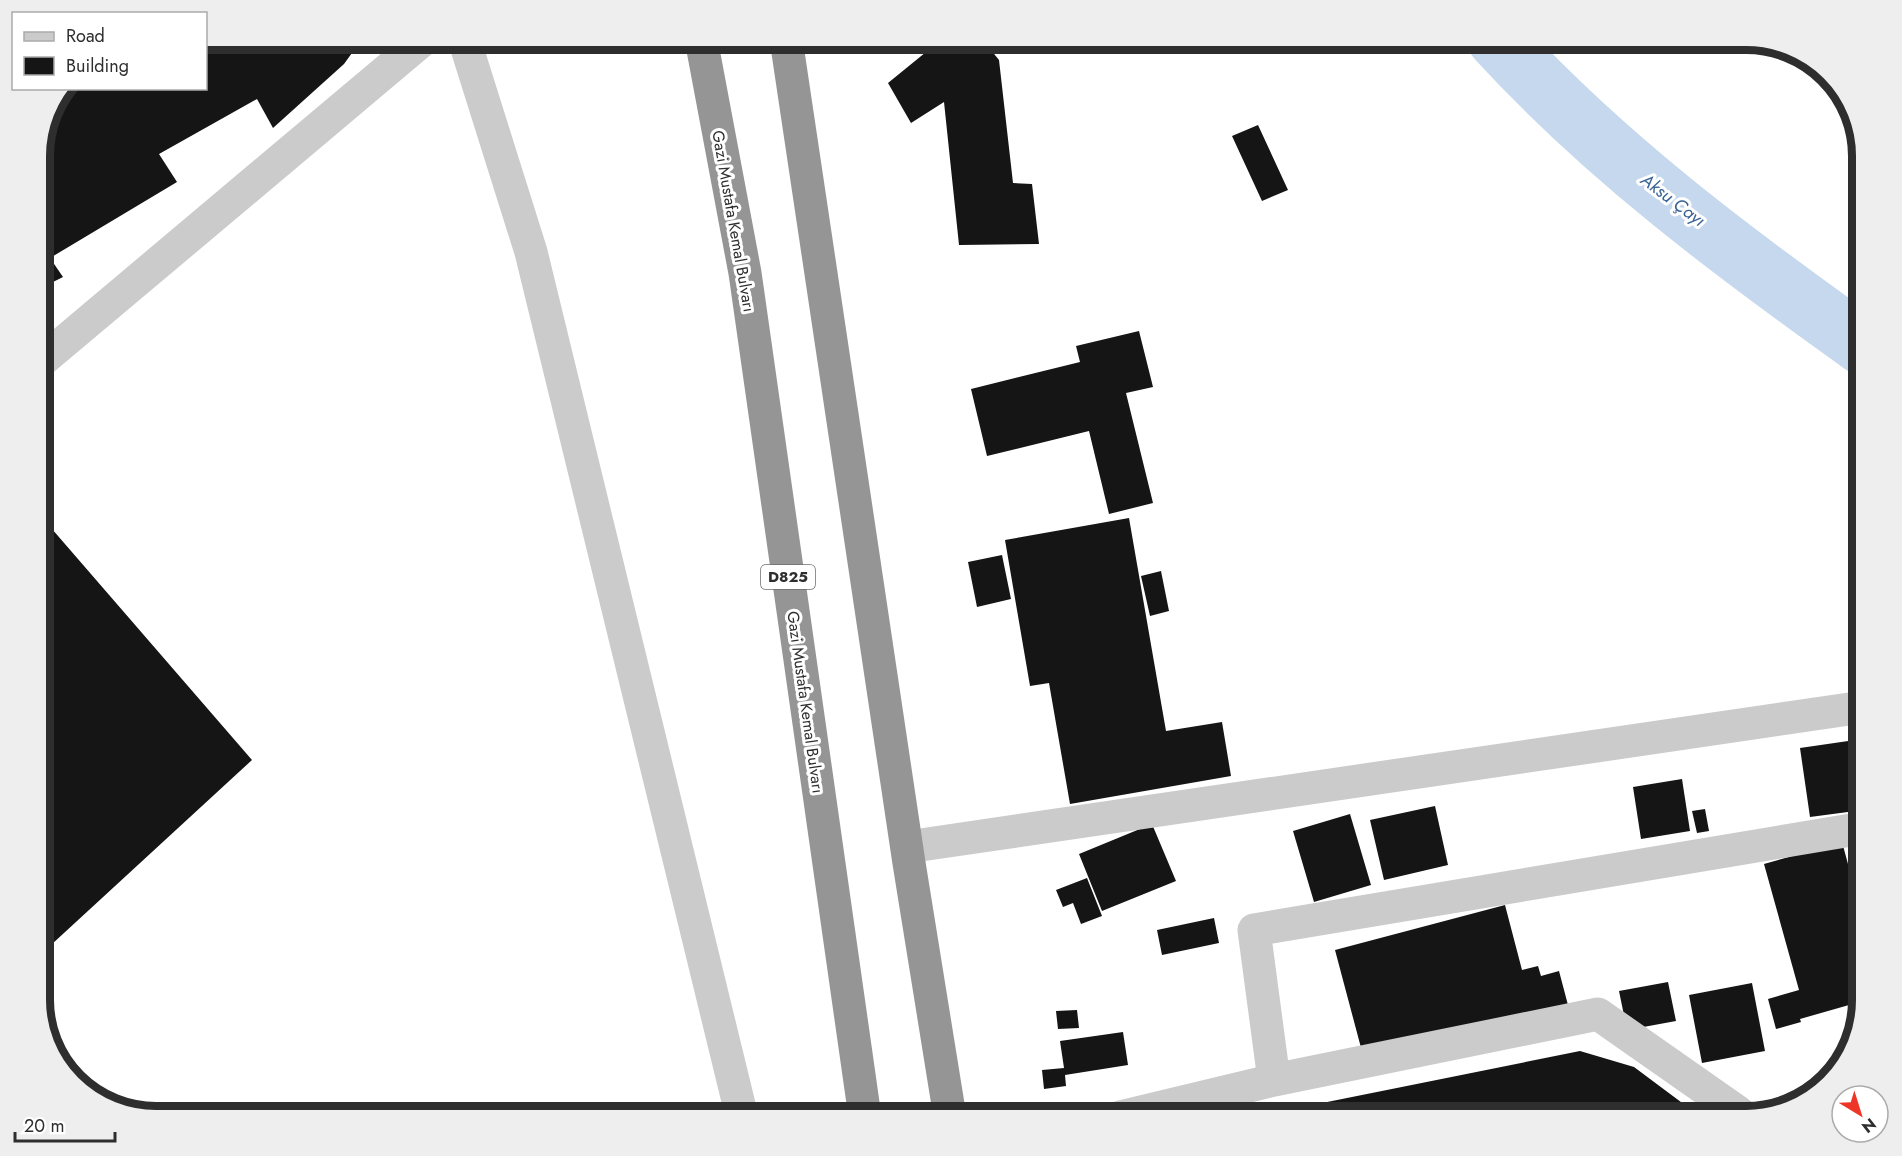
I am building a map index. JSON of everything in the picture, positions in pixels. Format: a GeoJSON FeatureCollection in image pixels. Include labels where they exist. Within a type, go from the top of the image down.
{"type":"FeatureCollection","features":[{"type":"Feature","properties":{"kind":"highway","name":"Gazi Mustafa Kemal Bulvarı"},"geometry":{"type":"LineString","coordinates":[[703,50],[745,273],[863,1106]]}},
{"type":"Feature","properties":{"kind":"highway"},"geometry":{"type":"LineString","coordinates":[[787,50],[948,1106]]}},
{"type":"Feature","properties":{"kind":"street"},"geometry":{"type":"LineString","coordinates":[[50,354],[411,50]]}},
{"type":"Feature","properties":{"kind":"street"},"geometry":{"type":"LineString","coordinates":[[467,50],[531,252],[739,1106]]}},
{"type":"Feature","properties":{"kind":"street"},"geometry":{"type":"LineString","coordinates":[[907,847],[1852,708]]}},
{"type":"Feature","properties":{"kind":"street"},"geometry":{"type":"LineString","coordinates":[[1274,1080],[1254,930],[1852,830]]}},
{"type":"Feature","properties":{"kind":"street"},"geometry":{"type":"LineString","coordinates":[[1166,1106],[1274,1080],[1598,1014],[1729,1106]]}},
{"type":"Feature","properties":{"kind":"building"},"geometry":{"type":"Polygon","coordinates":[[[207,50],[354,50],[344,64],[273,128],[257,99],[159,154],[177,182],[50,258],[50,148],[55,121],[72,90],[207,90],[207,50]]]}},
{"type":"Feature","properties":{"kind":"building"},"geometry":{"type":"Polygon","coordinates":[[[928,50],[991,50],[999,60],[1013,183],[1032,184],[1039,244],[959,245],[944,102],[911,123],[888,83],[928,50]]]}},
{"type":"Feature","properties":{"kind":"building"},"geometry":{"type":"Polygon","coordinates":[[[1258,125],[1288,190],[1262,201],[1232,136],[1258,125]]]}},
{"type":"Feature","properties":{"kind":"building"},"geometry":{"type":"Polygon","coordinates":[[[50,258],[63,277],[50,284],[50,258]]]}},
{"type":"Feature","properties":{"kind":"building"},"geometry":{"type":"Polygon","coordinates":[[[1139,331],[1153,387],[1126,393],[1153,503],[1109,514],[1089,431],[987,456],[971,389],[1080,362],[1076,346],[1139,331]]]}},
{"type":"Feature","properties":{"kind":"building"},"geometry":{"type":"Polygon","coordinates":[[[1129,518],[1166,731],[1222,722],[1231,776],[1070,804],[1049,683],[1030,686],[1005,540],[1129,518]]]}},
{"type":"Feature","properties":{"kind":"building"},"geometry":{"type":"Polygon","coordinates":[[[50,527],[252,760],[50,946],[50,527]]]}},
{"type":"Feature","properties":{"kind":"building"},"geometry":{"type":"Polygon","coordinates":[[[1002,555],[1011,599],[977,607],[968,562],[1002,555]]]}},
{"type":"Feature","properties":{"kind":"building"},"geometry":{"type":"Polygon","coordinates":[[[1161,571],[1169,611],[1150,616],[1141,576],[1161,571]]]}},
{"type":"Feature","properties":{"kind":"building"},"geometry":{"type":"Polygon","coordinates":[[[1852,740],[1852,811],[1810,817],[1800,748],[1852,740]]]}},
{"type":"Feature","properties":{"kind":"building"},"geometry":{"type":"Polygon","coordinates":[[[1682,779],[1690,831],[1641,839],[1633,787],[1682,779]]]}},
{"type":"Feature","properties":{"kind":"building"},"geometry":{"type":"Polygon","coordinates":[[[1435,806],[1448,865],[1384,880],[1370,820],[1435,806]]]}},
{"type":"Feature","properties":{"kind":"building"},"geometry":{"type":"Polygon","coordinates":[[[1705,809],[1709,831],[1697,833],[1692,811],[1705,809]]]}},
{"type":"Feature","properties":{"kind":"building"},"geometry":{"type":"Polygon","coordinates":[[[1350,814],[1371,885],[1314,902],[1293,831],[1350,814]]]}},
{"type":"Feature","properties":{"kind":"building"},"geometry":{"type":"Polygon","coordinates":[[[1152,824],[1176,881],[1102,911],[1079,854],[1152,824]]]}},
{"type":"Feature","properties":{"kind":"building"},"geometry":{"type":"Polygon","coordinates":[[[1842,842],[1852,879],[1852,1004],[1800,1019],[1801,1022],[1776,1029],[1768,999],[1799,990],[1764,864],[1842,842]]]}},
{"type":"Feature","properties":{"kind":"building"},"geometry":{"type":"Polygon","coordinates":[[[1087,878],[1102,916],[1081,924],[1073,903],[1063,907],[1056,890],[1087,878]]]}},
{"type":"Feature","properties":{"kind":"building"},"geometry":{"type":"Polygon","coordinates":[[[1505,905],[1522,970],[1538,966],[1541,976],[1559,971],[1568,1005],[1364,1059],[1335,950],[1505,905]]]}},
{"type":"Feature","properties":{"kind":"building"},"geometry":{"type":"Polygon","coordinates":[[[1214,918],[1219,943],[1162,955],[1157,930],[1214,918]]]}},
{"type":"Feature","properties":{"kind":"building"},"geometry":{"type":"Polygon","coordinates":[[[1668,982],[1676,1021],[1627,1030],[1619,991],[1668,982]]]}},
{"type":"Feature","properties":{"kind":"building"},"geometry":{"type":"Polygon","coordinates":[[[1752,983],[1765,1051],[1702,1063],[1689,995],[1752,983]]]}},
{"type":"Feature","properties":{"kind":"building"},"geometry":{"type":"Polygon","coordinates":[[[1077,1010],[1079,1028],[1058,1029],[1056,1011],[1077,1010]]]}},
{"type":"Feature","properties":{"kind":"building"},"geometry":{"type":"Polygon","coordinates":[[[1123,1032],[1128,1065],[1065,1075],[1066,1086],[1044,1089],[1042,1070],[1064,1068],[1060,1041],[1123,1032]]]}},
{"type":"Feature","properties":{"kind":"building"},"geometry":{"type":"Polygon","coordinates":[[[1580,1051],[1634,1067],[1686,1106],[1308,1106],[1580,1051]]]}},
{"type":"Feature","properties":{"kind":"waterway","name":"Aksu Çayı"},"geometry":{"type":"LineString","coordinates":[[1507,50],[1582,124],[1672,202],[1852,337]]}}]}
